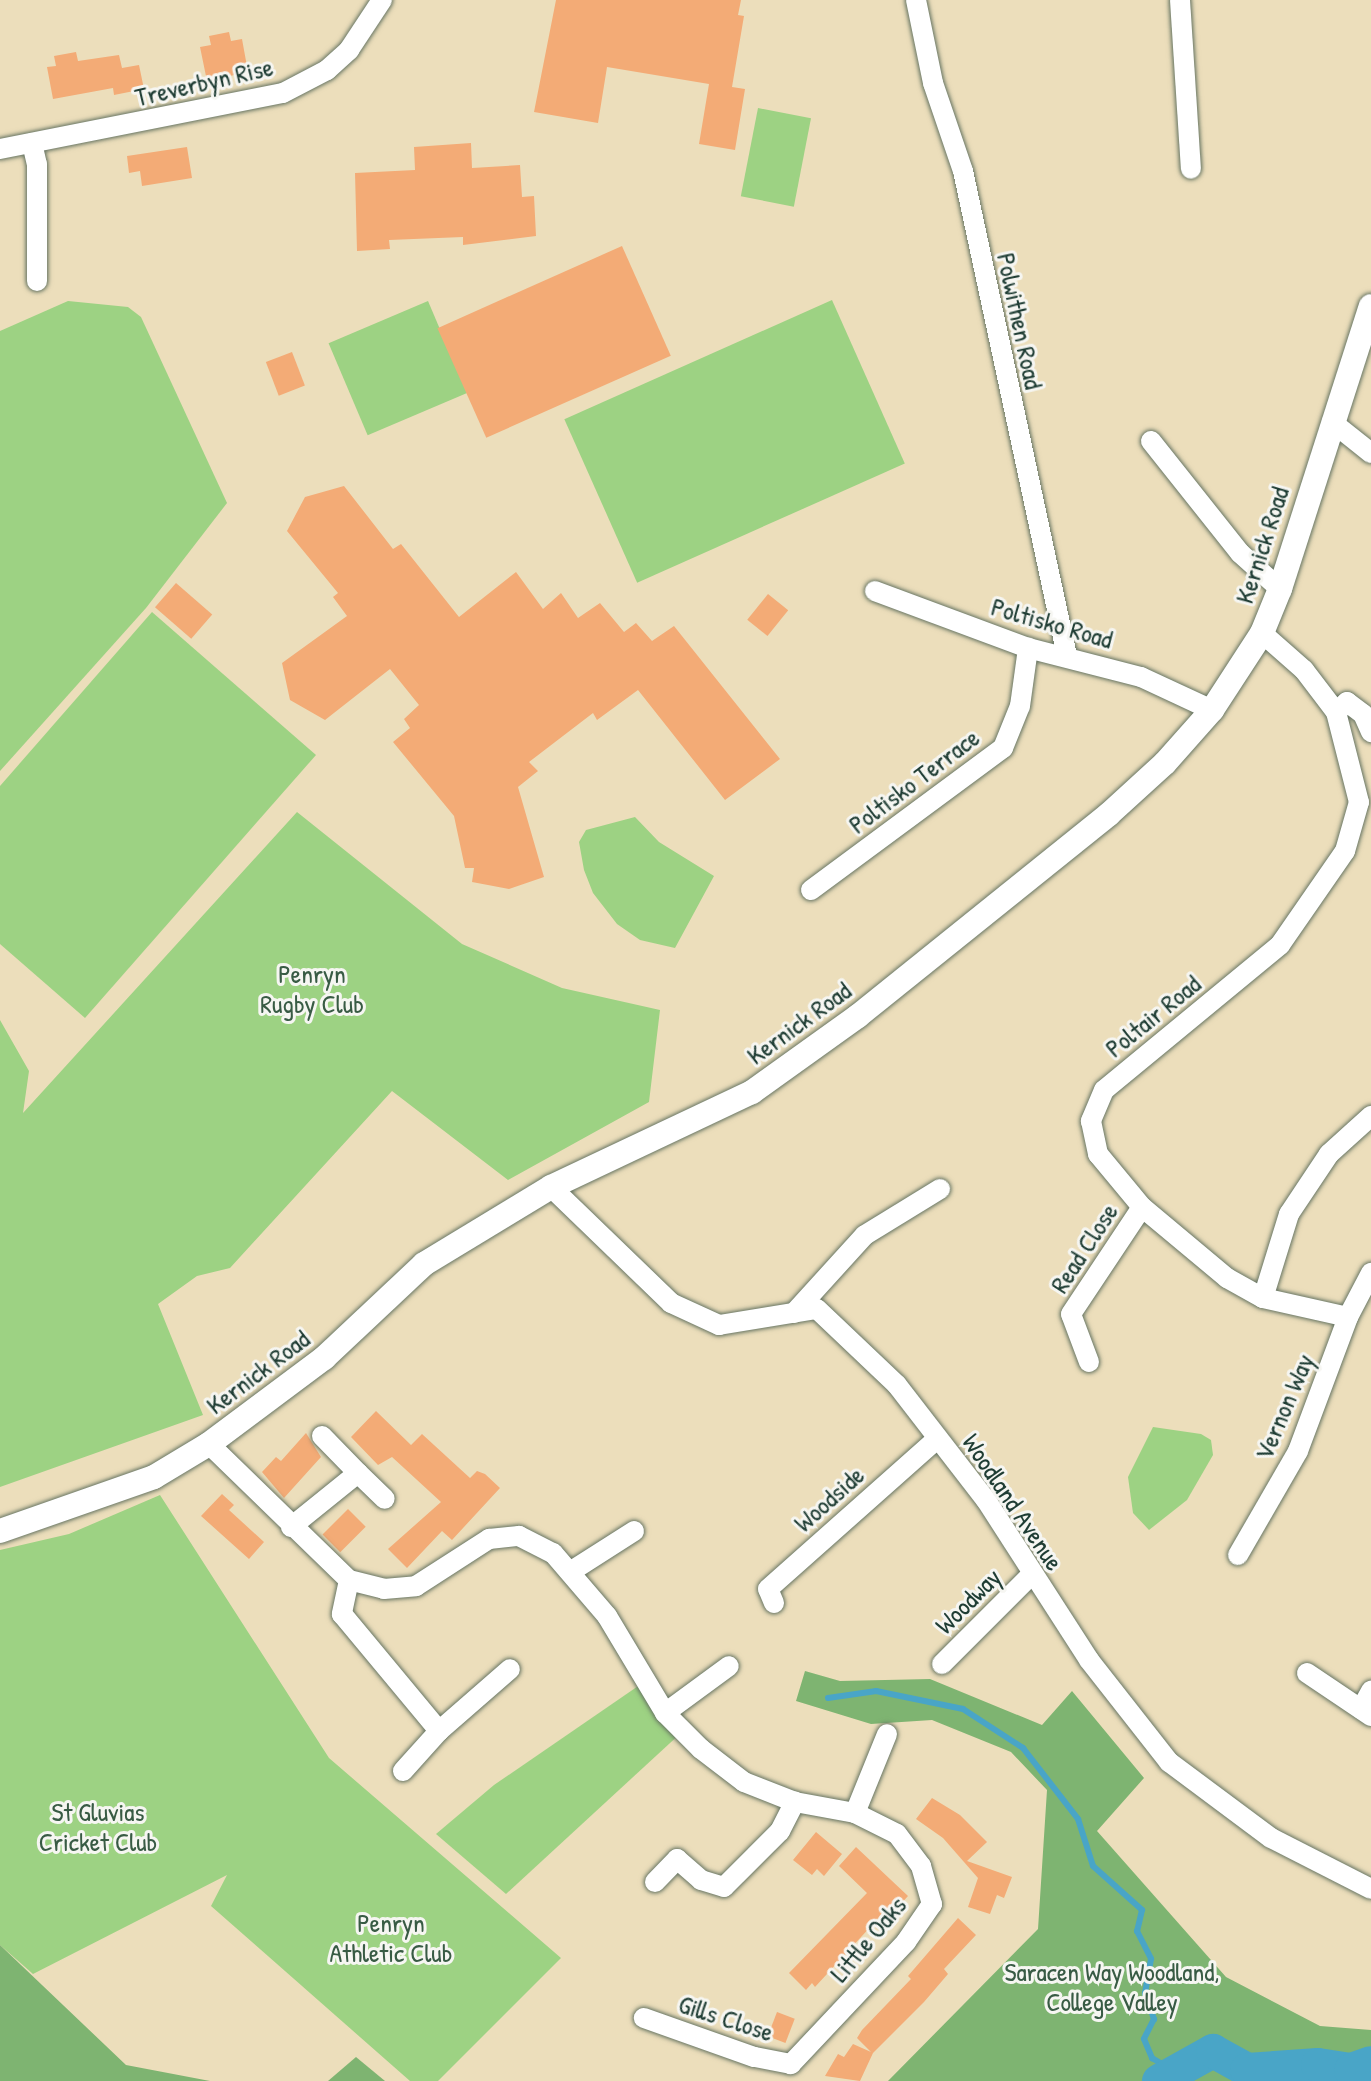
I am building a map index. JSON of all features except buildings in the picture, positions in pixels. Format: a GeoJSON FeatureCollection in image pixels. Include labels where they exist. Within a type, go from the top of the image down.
{"type":"FeatureCollection","features":[{"type":"Feature","properties":{"kind":"street","name":"Treverbyn Rise"},"geometry":{"type":"LineString","coordinates":[[0,149],[283,93],[327,70],[349,50],[382,0]]}},
{"type":"Feature","properties":{"kind":"street","name":"Polwithen Road"},"geometry":{"type":"LineString","coordinates":[[916,0],[933,83],[963,171],[1067,655]]}},
{"type":"Feature","properties":{"kind":"street"},"geometry":{"type":"LineString","coordinates":[[1180,0],[1191,169]]}},
{"type":"Feature","properties":{"kind":"street"},"geometry":{"type":"LineString","coordinates":[[32,143],[37,164],[37,281]]}},
{"type":"Feature","properties":{"kind":"street","name":"Kernick Road"},"geometry":{"type":"LineString","coordinates":[[0,1531],[154,1477],[209,1444],[324,1358],[424,1264],[551,1187],[752,1092],[842,1027],[1108,815],[1165,763],[1212,710],[1262,633],[1280,589],[1371,306]]}},
{"type":"Feature","properties":{"kind":"street"},"geometry":{"type":"LineString","coordinates":[[1332,422],[1371,453]]}},
{"type":"Feature","properties":{"kind":"street"},"geometry":{"type":"LineString","coordinates":[[1151,441],[1240,553],[1280,589]]}},
{"type":"Feature","properties":{"kind":"street","name":"Poltisko Road"},"geometry":{"type":"LineString","coordinates":[[875,591],[1028,648],[1067,655],[1172,688],[1212,710]]}},
{"type":"Feature","properties":{"kind":"street","name":"Poltair Road"},"geometry":{"type":"LineString","coordinates":[[1262,633],[1304,670],[1336,712],[1359,802],[1345,851],[1280,945],[1104,1090],[1091,1121],[1098,1154],[1142,1207],[1227,1278],[1263,1298],[1348,1317]]}},
{"type":"Feature","properties":{"kind":"street","name":"Poltisko Terrace"},"geometry":{"type":"LineString","coordinates":[[811,890],[1003,748],[1020,706],[1028,648]]}},
{"type":"Feature","properties":{"kind":"street"},"geometry":{"type":"LineString","coordinates":[[1336,712],[1347,702],[1363,714],[1371,732]]}},
{"type":"Feature","properties":{"kind":"street"},"geometry":{"type":"LineString","coordinates":[[1263,1298],[1289,1214],[1329,1154],[1371,1116]]}},
{"type":"Feature","properties":{"kind":"street","name":"Woodland Avenue"},"geometry":{"type":"LineString","coordinates":[[551,1187],[671,1303],[719,1325],[817,1309],[897,1385],[986,1500],[1031,1575],[1169,1762],[1271,1838],[1371,1889]]}},
{"type":"Feature","properties":{"kind":"street"},"geometry":{"type":"LineString","coordinates":[[794,1313],[865,1235],[940,1189]]}},
{"type":"Feature","properties":{"kind":"street","name":"Read Close"},"geometry":{"type":"LineString","coordinates":[[1089,1362],[1071,1314],[1142,1207]]}},
{"type":"Feature","properties":{"kind":"street"},"geometry":{"type":"LineString","coordinates":[[1348,1317],[1371,1273]]}},
{"type":"Feature","properties":{"kind":"street","name":"Vernon Way"},"geometry":{"type":"LineString","coordinates":[[1238,1555],[1298,1451],[1348,1317]]}},
{"type":"Feature","properties":{"kind":"street"},"geometry":{"type":"LineString","coordinates":[[322,1436],[385,1499]]}},
{"type":"Feature","properties":{"kind":"street","name":"Woodside"},"geometry":{"type":"LineString","coordinates":[[774,1603],[768,1589],[938,1438]]}},
{"type":"Feature","properties":{"kind":"street","name":"Little Oaks"},"geometry":{"type":"LineString","coordinates":[[209,1444],[349,1580],[384,1589],[416,1586],[489,1539],[519,1536],[553,1553],[607,1616],[665,1713],[744,1782],[795,1802],[855,1813],[897,1834],[921,1866],[932,1904],[906,1942],[791,2064]]}},
{"type":"Feature","properties":{"kind":"street"},"geometry":{"type":"LineString","coordinates":[[291,1527],[358,1473]]}},
{"type":"Feature","properties":{"kind":"street"},"geometry":{"type":"LineString","coordinates":[[570,1572],[634,1531]]}},
{"type":"Feature","properties":{"kind":"street","name":"Woodway"},"geometry":{"type":"LineString","coordinates":[[942,1664],[1031,1575]]}},
{"type":"Feature","properties":{"kind":"street"},"geometry":{"type":"LineString","coordinates":[[349,1580],[342,1614],[439,1731]]}},
{"type":"Feature","properties":{"kind":"street"},"geometry":{"type":"LineString","coordinates":[[665,1713],[729,1666]]}},
{"type":"Feature","properties":{"kind":"street"},"geometry":{"type":"LineString","coordinates":[[403,1771],[439,1731],[510,1669]]}},
{"type":"Feature","properties":{"kind":"street"},"geometry":{"type":"LineString","coordinates":[[1307,1673],[1368,1705]]}},
{"type":"Feature","properties":{"kind":"street"},"geometry":{"type":"LineString","coordinates":[[855,1813],[887,1734]]}},
{"type":"Feature","properties":{"kind":"street"},"geometry":{"type":"LineString","coordinates":[[655,1882],[677,1859],[701,1880],[724,1887],[780,1831],[795,1802]]}},
{"type":"Feature","properties":{"kind":"street","name":"Gills Close"},"geometry":{"type":"LineString","coordinates":[[644,2018],[754,2057],[791,2064]]}},
{"type":"Feature","properties":{"kind":"green space"},"geometry":{"type":"Polygon","coordinates":[[[758,108],[811,118],[794,207],[741,196],[758,108]]]}},
{"type":"Feature","properties":{"kind":"green space"},"geometry":{"type":"Polygon","coordinates":[[[832,300],[905,464],[637,583],[564,419],[832,300]]]}},
{"type":"Feature","properties":{"kind":"green space"},"geometry":{"type":"Polygon","coordinates":[[[68,301],[128,307],[141,317],[227,503],[146,608],[0,771],[0,331],[68,301]]]}},
{"type":"Feature","properties":{"kind":"green space"},"geometry":{"type":"Polygon","coordinates":[[[428,301],[467,393],[368,435],[329,343],[428,301]]]}},
{"type":"Feature","properties":{"kind":"green space"},"geometry":{"type":"Polygon","coordinates":[[[152,612],[316,755],[85,1018],[0,944],[0,786],[152,612]]]}},
{"type":"Feature","properties":{"kind":"green space","name":"Penryn Rugby Club"},"geometry":{"type":"Polygon","coordinates":[[[297,812],[462,944],[562,988],[660,1010],[649,1102],[508,1180],[392,1091],[230,1268],[197,1276],[158,1304],[203,1415],[0,1487],[0,1020],[29,1071],[23,1113],[297,812]]]}},
{"type":"Feature","properties":{"kind":"green space"},"geometry":{"type":"Polygon","coordinates":[[[635,817],[659,842],[714,876],[675,948],[640,940],[617,924],[593,893],[584,870],[579,842],[586,830],[635,817]]]}},
{"type":"Feature","properties":{"kind":"green space"},"geometry":{"type":"Polygon","coordinates":[[[1153,1427],[1201,1434],[1211,1440],[1213,1455],[1187,1500],[1149,1530],[1133,1513],[1128,1477],[1153,1427]]]}},
{"type":"Feature","properties":{"kind":"green space","name":"Penryn Athletic Club"},"geometry":{"type":"Polygon","coordinates":[[[160,1495],[329,1758],[561,1958],[438,2081],[410,2081],[211,1906],[227,1875],[33,1974],[0,1945],[0,1550],[69,1534],[160,1495]]]}},
{"type":"Feature","properties":{"kind":"green space","name":"Saracen Way Woodland, College Valley"},"geometry":{"type":"Polygon","coordinates":[[[805,1671],[840,1681],[930,1679],[1042,1725],[1072,1691],[1144,1778],[1097,1831],[1226,1977],[1320,2026],[1371,2030],[1371,2081],[888,2081],[1038,1929],[1047,1790],[1011,1752],[932,1720],[871,1724],[796,1701],[805,1671]]]}},
{"type":"Feature","properties":{"kind":"green space"},"geometry":{"type":"Polygon","coordinates":[[[644,1682],[682,1732],[506,1894],[436,1834],[494,1785],[644,1682]]]}},
{"type":"Feature","properties":{"kind":"green space"},"geometry":{"type":"Polygon","coordinates":[[[0,1945],[126,2065],[210,2081],[0,2081],[0,1945]]]}},
{"type":"Feature","properties":{"kind":"green space"},"geometry":{"type":"Polygon","coordinates":[[[356,2057],[385,2081],[328,2081],[356,2057]]]}},
{"type":"Feature","properties":{"kind":"waterway"},"geometry":{"type":"LineString","coordinates":[[828,1698],[876,1691],[963,1709],[1023,1748],[1078,1819],[1093,1866],[1142,1910],[1137,1931],[1151,1959],[1145,1993],[1154,2019],[1144,2039],[1152,2058],[1175,2072]]}},
{"type":"Feature","properties":{"kind":"waterway"},"geometry":{"type":"LineString","coordinates":[[1159,2081],[1213,2051],[1247,2070],[1318,2065],[1351,2070],[1371,2063]]}},
{"type":"Feature","properties":{"kind":"park label","name":"St Gluvias Cricket Club"},"geometry":{"type":"Point","coordinates":[98,1827]}}]}
